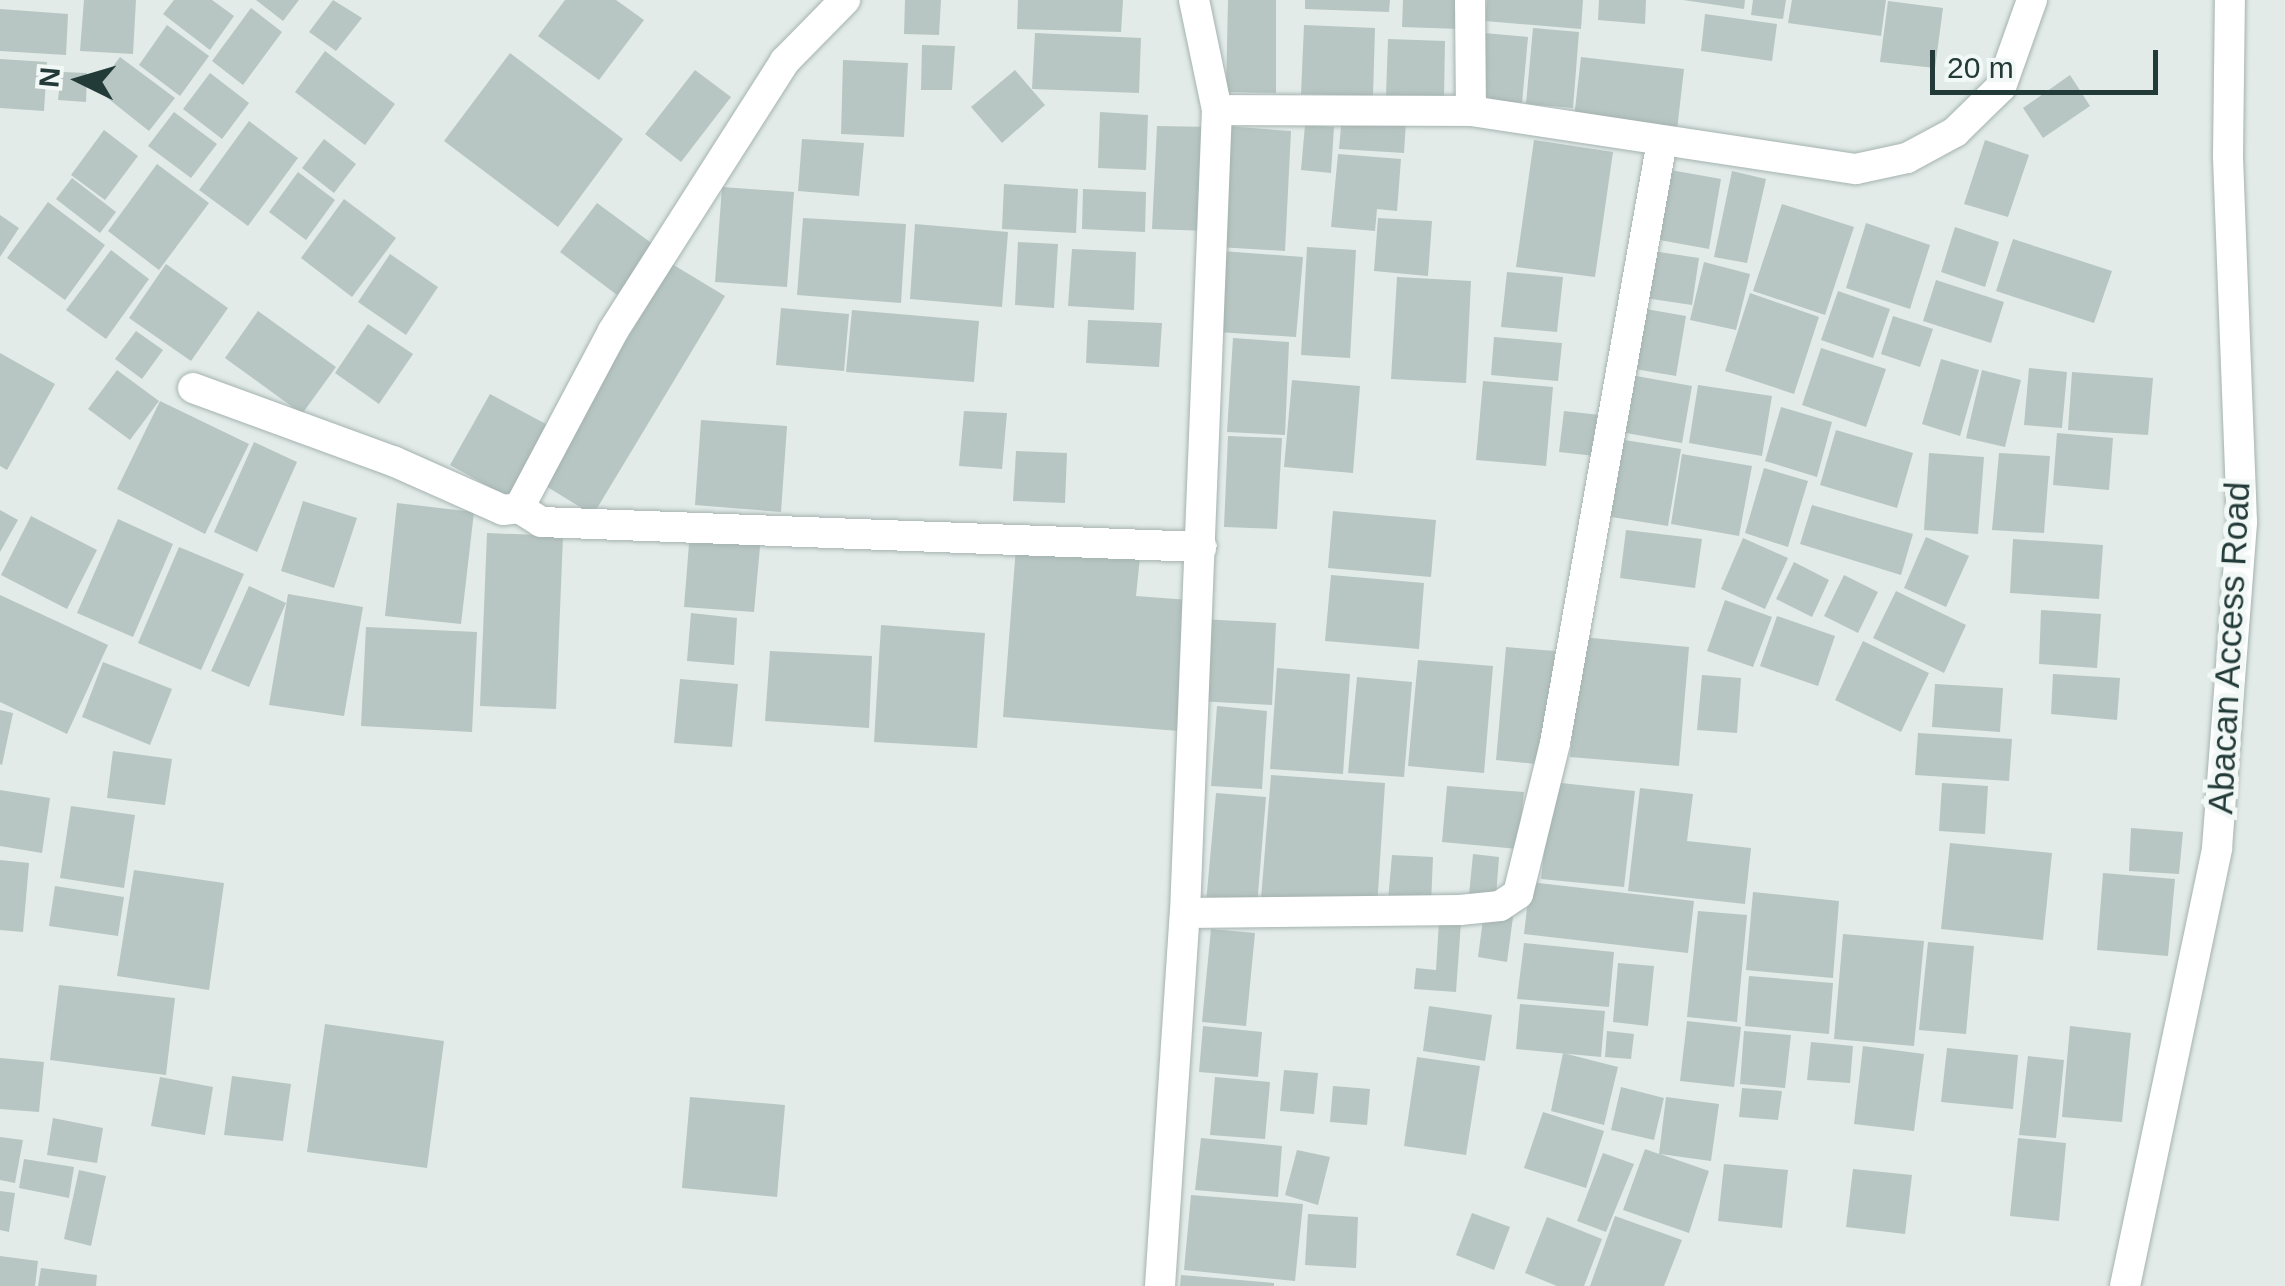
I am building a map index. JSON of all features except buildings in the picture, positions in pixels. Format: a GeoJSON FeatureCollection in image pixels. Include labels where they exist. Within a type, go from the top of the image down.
{"type":"FeatureCollection","features":[{"type":"Feature","properties":{"kind":"street"},"geometry":{"type":"LineString","coordinates":[[518,508],[613,330],[785,61],[845,0]]}},
{"type":"Feature","properties":{"kind":"street"},"geometry":{"type":"LineString","coordinates":[[1160,1286],[1185,913],[1217,110],[1194,0]]}},
{"type":"Feature","properties":{"kind":"street"},"geometry":{"type":"LineString","coordinates":[[1470,0],[1471,111]]}},
{"type":"Feature","properties":{"kind":"street"},"geometry":{"type":"LineString","coordinates":[[1217,110],[1471,111],[1856,170],[1907,158],[1955,132],[2001,87],[2032,0]]}},
{"type":"Feature","properties":{"kind":"street","name":"Abacan Access Road"},"geometry":{"type":"LineString","coordinates":[[2126,1286],[2217,848],[2242,522],[2228,156],[2230,0]]}},
{"type":"Feature","properties":{"kind":"street"},"geometry":{"type":"LineString","coordinates":[[1185,913],[1460,910],[1500,906],[1518,894],[1555,743],[1662,141]]}},
{"type":"Feature","properties":{"kind":"street"},"geometry":{"type":"LineString","coordinates":[[193,388],[393,460],[503,510],[518,508],[542,522],[1202,547]]}}]}
